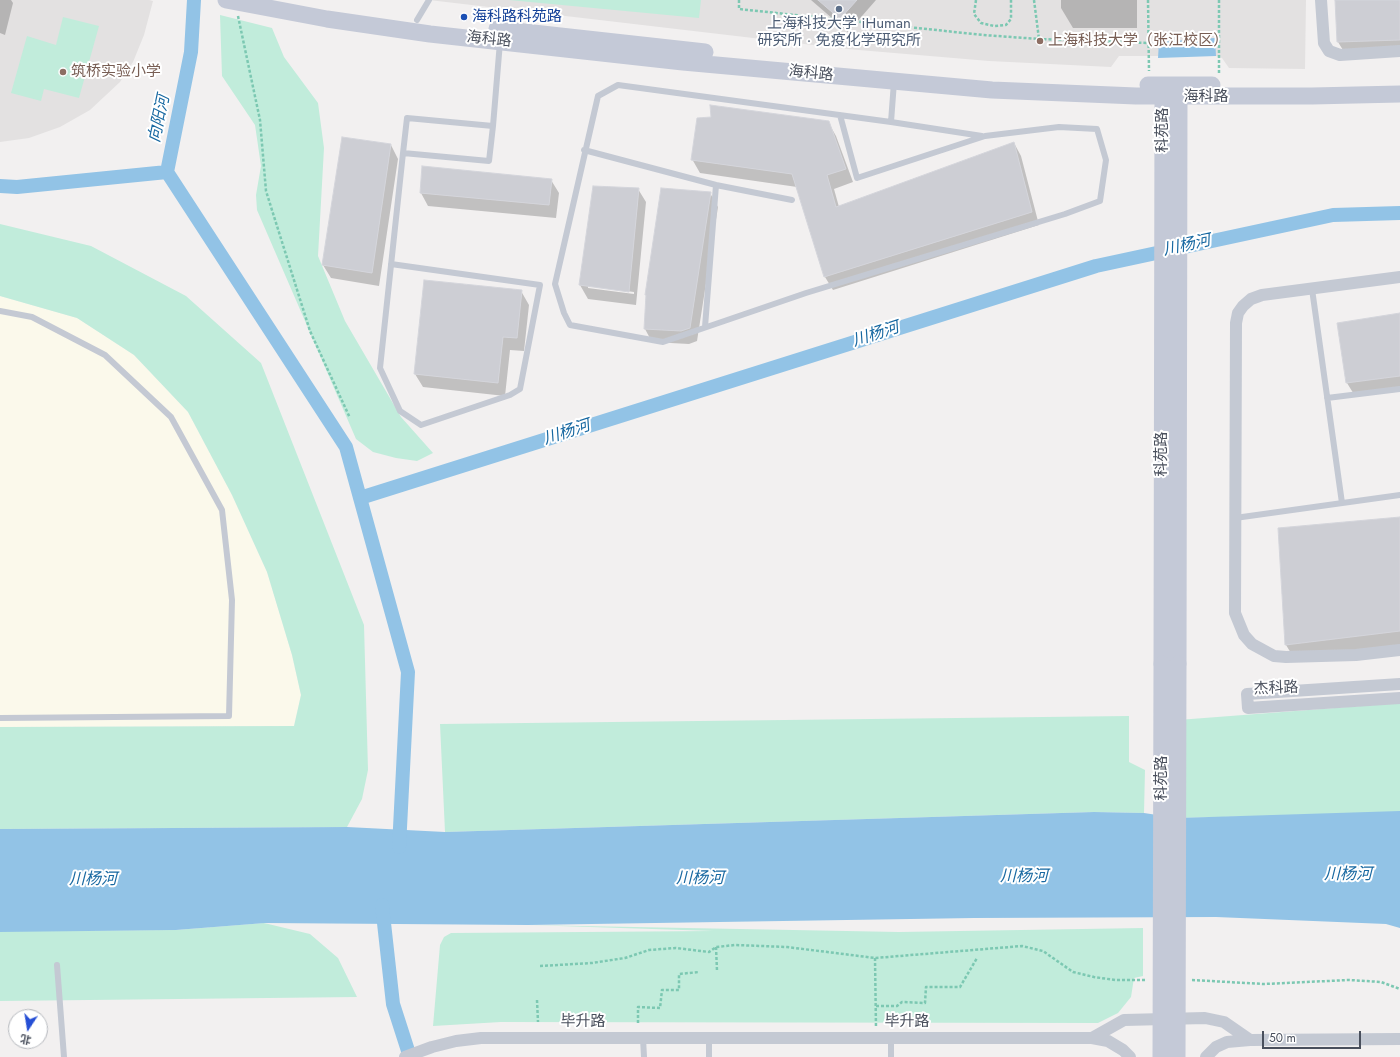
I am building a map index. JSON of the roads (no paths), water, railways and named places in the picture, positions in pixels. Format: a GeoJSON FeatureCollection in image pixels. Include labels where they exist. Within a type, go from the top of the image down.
{"type":"FeatureCollection","features":[{"type":"Feature","properties":{"kind":"street","name":"海科路"},"geometry":{"type":"LineString","coordinates":[[287,0],[418,20],[852,66],[993,78],[1150,85],[1171,93],[1218,85],[1400,82]]}},
{"type":"Feature","properties":{"kind":"street"},"geometry":{"type":"LineString","coordinates":[[1320,0],[1324,43],[1329,51],[1340,54],[1400,51]]}},
{"type":"Feature","properties":{"kind":"street","name":"海科路"},"geometry":{"type":"LineString","coordinates":[[230,1],[379,27],[691,62],[992,90],[1171,93],[1400,94]]}},
{"type":"Feature","properties":{"kind":"street","name":"科苑路"},"geometry":{"type":"LineString","coordinates":[[1161,1057],[1170,664],[1171,93]]}},
{"type":"Feature","properties":{"kind":"street"},"geometry":{"type":"LineString","coordinates":[[1400,277],[1262,295],[1251,299],[1238,313],[1236,323],[1235,518],[1235,613],[1238,624],[1252,644],[1274,656],[1286,657],[1356,655],[1400,650]]}},
{"type":"Feature","properties":{"kind":"street","name":"科苑路"},"geometry":{"type":"LineString","coordinates":[[1170,664],[1177,1057]]}},
{"type":"Feature","properties":{"kind":"street","name":"杰科路"},"geometry":{"type":"LineString","coordinates":[[1400,684],[1247,694],[1248,708],[1400,698]]}},
{"type":"Feature","properties":{"kind":"street","name":"毕升路"},"geometry":{"type":"LineString","coordinates":[[406,1057],[432,1047],[456,1041],[481,1038],[1092,1038],[1124,1020],[1205,1018],[1224,1022],[1250,1040]]}},
{"type":"Feature","properties":{"kind":"street"},"geometry":{"type":"LineString","coordinates":[[1092,1038],[1108,1041],[1123,1050],[1130,1057]]}},
{"type":"Feature","properties":{"kind":"street"},"geometry":{"type":"LineString","coordinates":[[1206,1057],[1216,1047],[1227,1042],[1250,1040],[1400,1039]]}},
{"type":"Feature","properties":{"kind":"lane"},"geometry":{"type":"LineString","coordinates":[[418,20],[429,0]]}},
{"type":"Feature","properties":{"kind":"lane"},"geometry":{"type":"LineString","coordinates":[[404,153],[489,161],[500,41]]}},
{"type":"Feature","properties":{"kind":"lane"},"geometry":{"type":"LineString","coordinates":[[891,122],[894,82]]}},
{"type":"Feature","properties":{"kind":"lane"},"geometry":{"type":"LineString","coordinates":[[840,115],[857,178],[985,136],[1059,127],[1097,129],[1106,160],[1100,201],[1065,214],[813,291],[663,342],[570,325],[564,313],[555,284],[584,150],[598,96],[618,85],[840,115],[891,122],[985,136]]}},
{"type":"Feature","properties":{"kind":"lane"},"geometry":{"type":"LineString","coordinates":[[391,264],[540,285],[520,389],[510,395],[421,425],[400,411],[380,368],[391,264],[404,153],[407,118],[493,126]]}},
{"type":"Feature","properties":{"kind":"lane"},"geometry":{"type":"LineString","coordinates":[[584,150],[716,185],[792,200]]}},
{"type":"Feature","properties":{"kind":"lane"},"geometry":{"type":"LineString","coordinates":[[705,327],[716,185]]}},
{"type":"Feature","properties":{"kind":"lane"},"geometry":{"type":"LineString","coordinates":[[1312,289],[1342,503]]}},
{"type":"Feature","properties":{"kind":"lane"},"geometry":{"type":"LineString","coordinates":[[0,311],[32,317],[105,355],[171,417],[222,510],[232,600],[229,716],[0,718]]}},
{"type":"Feature","properties":{"kind":"lane"},"geometry":{"type":"LineString","coordinates":[[1327,398],[1400,388]]}},
{"type":"Feature","properties":{"kind":"lane"},"geometry":{"type":"LineString","coordinates":[[1235,518],[1400,495]]}},
{"type":"Feature","properties":{"kind":"lane"},"geometry":{"type":"LineString","coordinates":[[57,965],[64,1057]]}},
{"type":"Feature","properties":{"kind":"lane"},"geometry":{"type":"LineString","coordinates":[[643,1038],[644,1057]]}},
{"type":"Feature","properties":{"kind":"lane"},"geometry":{"type":"LineString","coordinates":[[709,1038],[709,1057]]}},
{"type":"Feature","properties":{"kind":"lane"},"geometry":{"type":"LineString","coordinates":[[891,1038],[891,1057]]}},
{"type":"Feature","properties":{"kind":"water"},"geometry":{"type":"Polygon","coordinates":[[[1215,38],[1216,56],[1158,58],[1159,42],[1215,38]]]}},
{"type":"Feature","properties":{"kind":"water"},"geometry":{"type":"Polygon","coordinates":[[[1400,811],[1400,928],[1386,924],[1216,917],[974,918],[528,925],[265,923],[176,930],[0,932],[0,829],[347,827],[445,832],[1094,812],[1144,813],[1177,818],[1400,811]]]}},
{"type":"Feature","properties":{"kind":"waterway","name":"向阳河"},"geometry":{"type":"LineString","coordinates":[[167,172],[191,52],[194,0]]}},
{"type":"Feature","properties":{"kind":"waterway"},"geometry":{"type":"LineString","coordinates":[[0,186],[17,187],[167,172],[346,447],[408,672],[399,847]]}},
{"type":"Feature","properties":{"kind":"waterway","name":"川杨河"},"geometry":{"type":"LineString","coordinates":[[360,498],[1096,266],[1333,215],[1400,213]]}},
{"type":"Feature","properties":{"kind":"waterway"},"geometry":{"type":"LineString","coordinates":[[382,905],[393,1004],[410,1057]]}},
{"type":"Feature","properties":{"kind":"place","name":"上海科技大学 iHuman 研究所 · 免疫化学研究所"},"geometry":{"type":"Point","coordinates":[839,9]}},
{"type":"Feature","properties":{"kind":"place","name":"海科路科苑路"},"geometry":{"type":"Point","coordinates":[464,17]}},
{"type":"Feature","properties":{"kind":"place","name":"上海科技大学（张江校区）"},"geometry":{"type":"Point","coordinates":[1040,41]}},
{"type":"Feature","properties":{"kind":"place","name":"筑桥实验小学"},"geometry":{"type":"Point","coordinates":[63,72]}}]}
